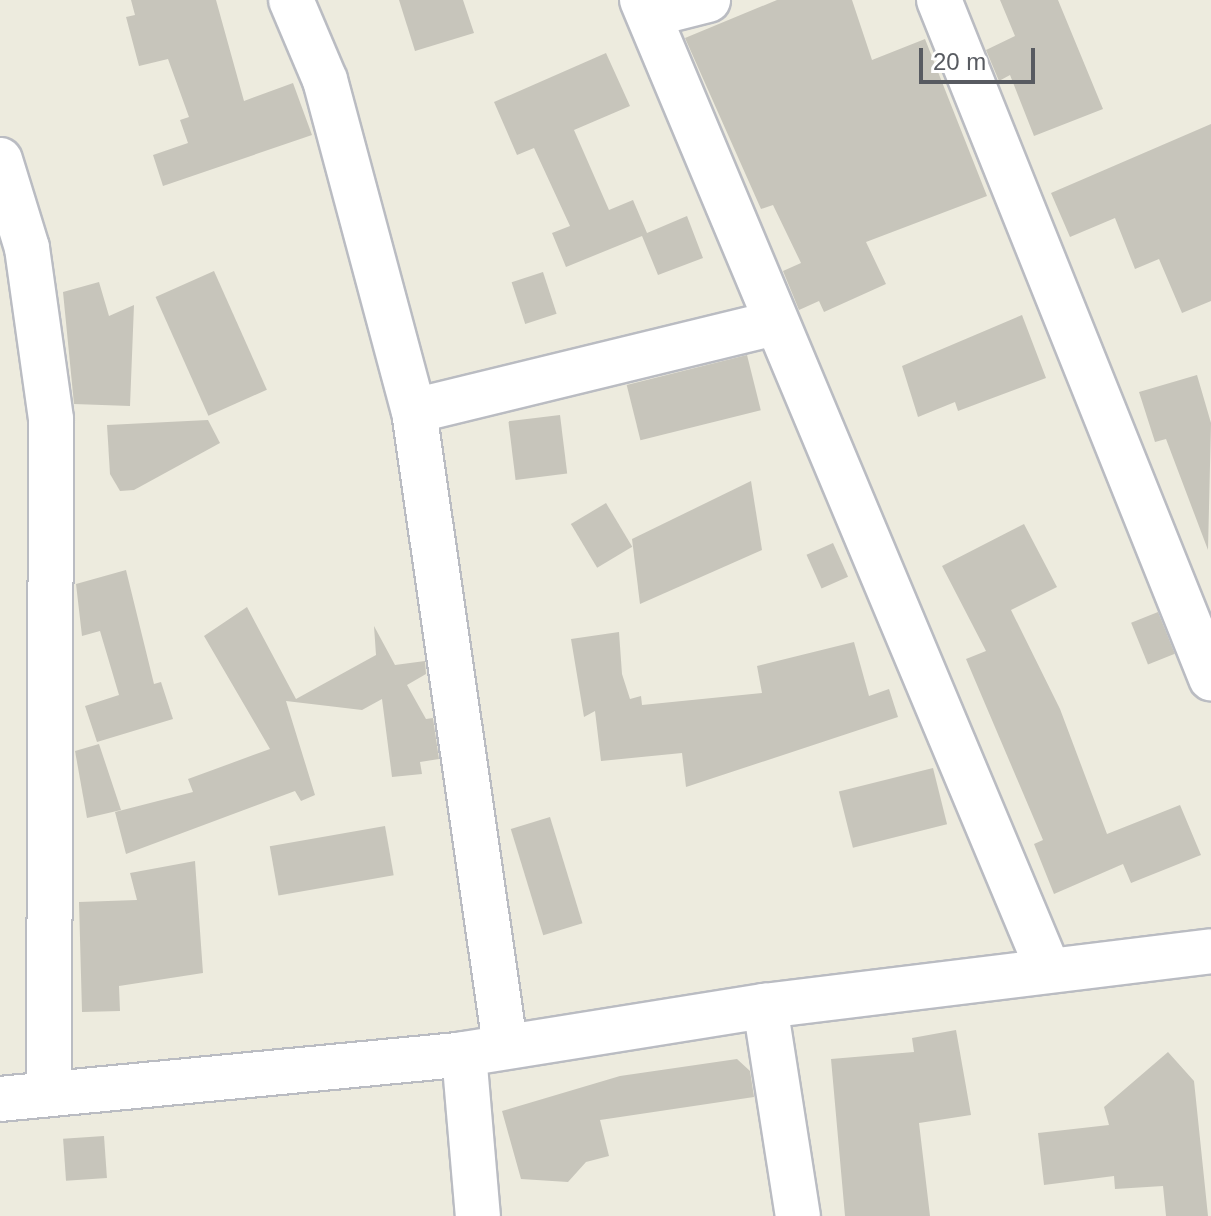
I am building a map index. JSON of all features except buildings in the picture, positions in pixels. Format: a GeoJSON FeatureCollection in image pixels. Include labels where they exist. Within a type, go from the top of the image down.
{"type":"FeatureCollection","features":[{"type":"Feature","properties":{"kind":"street"},"geometry":{"type":"LineString","coordinates":[[291,0],[325,80],[414,411],[485,1049],[478,1216]]}},
{"type":"Feature","properties":{"kind":"street"},"geometry":{"type":"LineString","coordinates":[[708,0],[646,7],[774,323],[1048,969]]}},
{"type":"Feature","properties":{"kind":"street"},"geometry":{"type":"LineString","coordinates":[[939,0],[1211,678]]}},
{"type":"Feature","properties":{"kind":"street"},"geometry":{"type":"LineString","coordinates":[[0,160],[27,248],[51,419],[49,1093]]}},
{"type":"Feature","properties":{"kind":"street"},"geometry":{"type":"LineString","coordinates":[[414,411],[774,323]]}},
{"type":"Feature","properties":{"kind":"street"},"geometry":{"type":"LineString","coordinates":[[0,1099],[485,1049],[765,1006],[1211,951]]}},
{"type":"Feature","properties":{"kind":"street"},"geometry":{"type":"LineString","coordinates":[[765,1006],[798,1216]]}}]}
